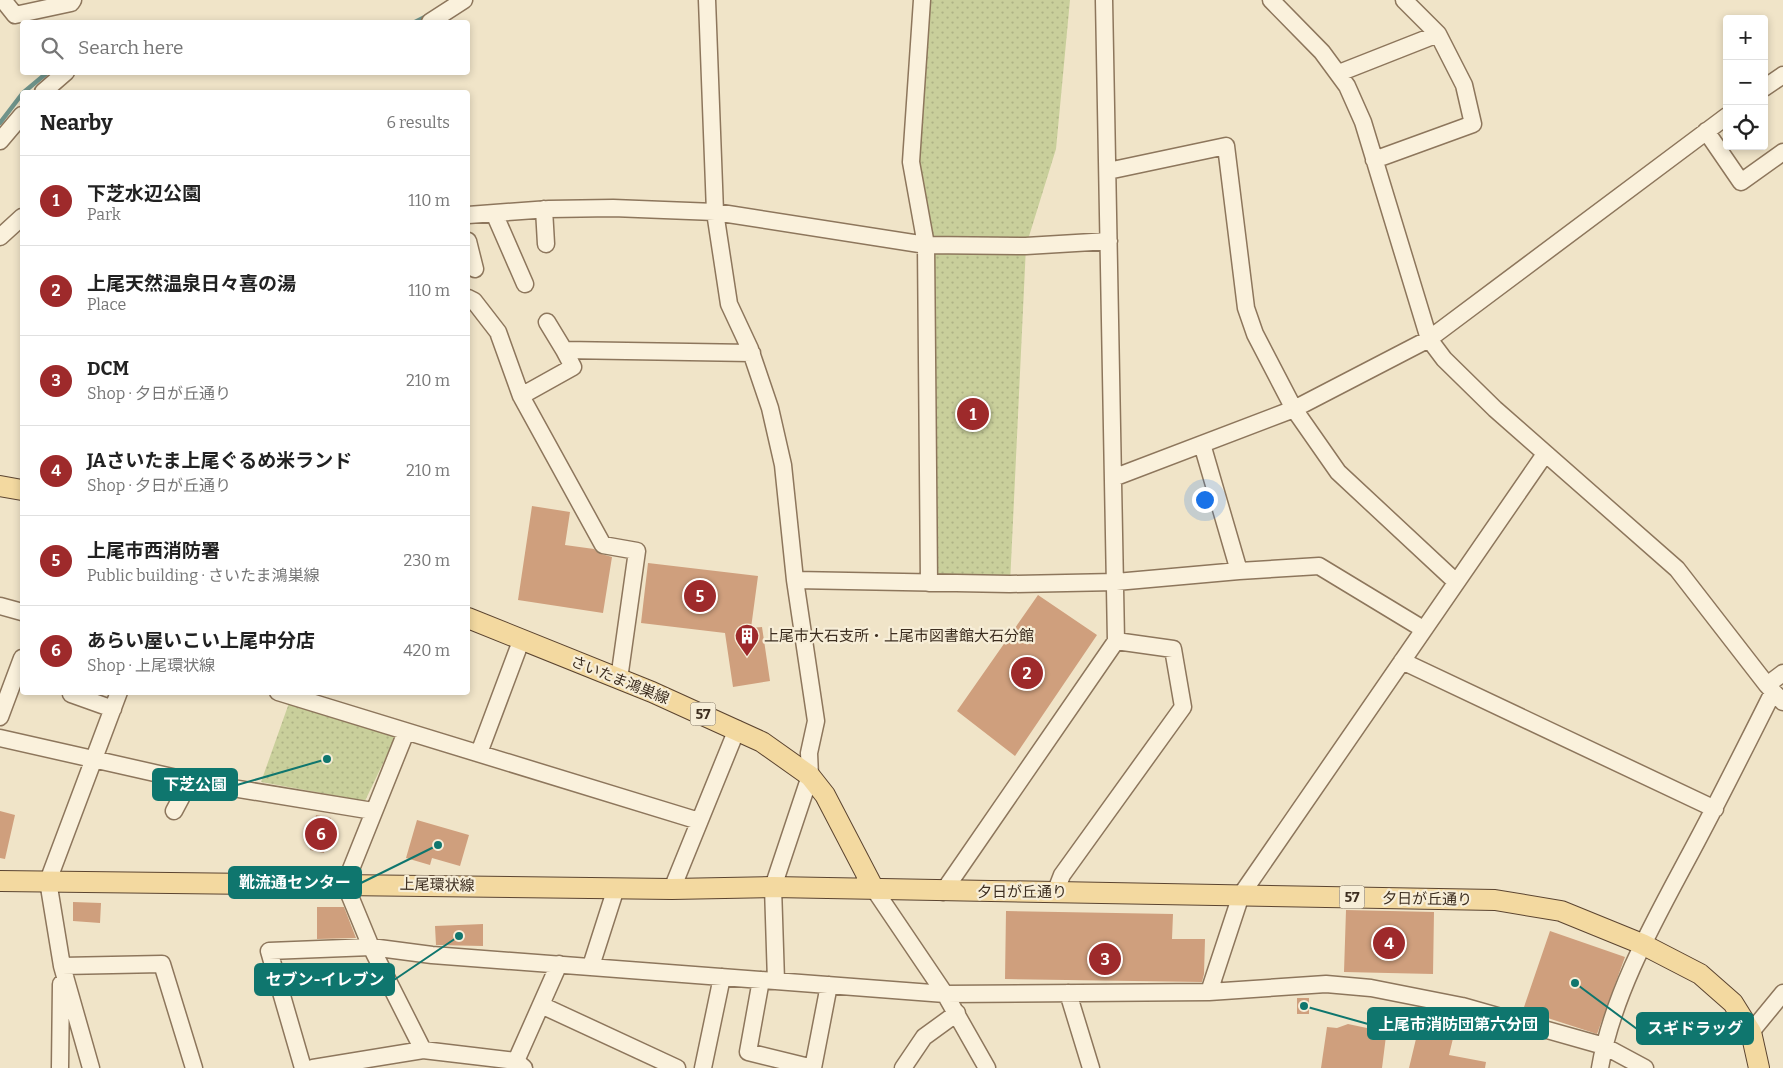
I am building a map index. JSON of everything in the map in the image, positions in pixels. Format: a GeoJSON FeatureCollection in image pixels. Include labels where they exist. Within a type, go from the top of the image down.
{"type":"FeatureCollection","features":[{"type":"Feature","properties":{"kind":"main road"},"geometry":{"type":"LineString","coordinates":[[0,486],[20,490]]}},
{"type":"Feature","properties":{"kind":"main road","name":"さいたま鴻巣線"},"geometry":{"type":"LineString","coordinates":[[470,619],[619,679],[737,729],[762,742],[810,776],[825,794],[874,889]]}},
{"type":"Feature","properties":{"kind":"main road","name":"上尾環状線"},"geometry":{"type":"LineString","coordinates":[[0,881],[672,889],[773,887],[874,889]]}},
{"type":"Feature","properties":{"kind":"main road","name":"夕日が丘通り"},"geometry":{"type":"LineString","coordinates":[[874,889],[943,892],[1055,892],[1495,900],[1562,911],[1642,944],[1700,974],[1733,1003],[1751,1032],[1759,1068]]}},
{"type":"Feature","properties":{"kind":"street"},"geometry":{"type":"LineString","coordinates":[[3,0],[15,15],[33,17],[71,3],[73,0]]}},
{"type":"Feature","properties":{"kind":"street"},"geometry":{"type":"LineString","coordinates":[[433,20],[464,0]]}},
{"type":"Feature","properties":{"kind":"street"},"geometry":{"type":"LineString","coordinates":[[707,0],[715,212],[728,304],[752,353],[770,408],[783,465],[795,580],[816,721],[809,753],[810,776],[773,887],[768,980],[748,1052],[813,1068],[829,985]]}},
{"type":"Feature","properties":{"kind":"street"},"geometry":{"type":"LineString","coordinates":[[922,0],[911,162],[926,245],[929,583]]}},
{"type":"Feature","properties":{"kind":"street"},"geometry":{"type":"LineString","coordinates":[[943,892],[1116,641],[1104,0]]}},
{"type":"Feature","properties":{"kind":"street"},"geometry":{"type":"LineString","coordinates":[[1271,0],[1339,73],[1360,114],[1430,339],[1444,359],[1545,454],[1676,569],[1774,693]]}},
{"type":"Feature","properties":{"kind":"street"},"geometry":{"type":"LineString","coordinates":[[1374,160],[1473,124],[1464,85],[1438,34],[1404,0]]}},
{"type":"Feature","properties":{"kind":"street"},"geometry":{"type":"LineString","coordinates":[[1339,73],[1438,34]]}},
{"type":"Feature","properties":{"kind":"street"},"geometry":{"type":"LineString","coordinates":[[45,90],[63,75]]}},
{"type":"Feature","properties":{"kind":"street"},"geometry":{"type":"LineString","coordinates":[[1768,85],[1783,75]]}},
{"type":"Feature","properties":{"kind":"street"},"geometry":{"type":"LineString","coordinates":[[0,142],[20,117]]}},
{"type":"Feature","properties":{"kind":"street"},"geometry":{"type":"LineString","coordinates":[[1113,478],[1294,409],[1430,339],[1723,119]]}},
{"type":"Feature","properties":{"kind":"street"},"geometry":{"type":"LineString","coordinates":[[1706,131],[1740,182],[1783,152]]}},
{"type":"Feature","properties":{"kind":"street"},"geometry":{"type":"LineString","coordinates":[[1108,171],[1226,146],[1246,308],[1255,334],[1294,409],[1338,472],[1455,581]]}},
{"type":"Feature","properties":{"kind":"street"},"geometry":{"type":"LineString","coordinates":[[470,215],[544,209],[613,208],[715,212],[926,245],[1026,246],[1110,241]]}},
{"type":"Feature","properties":{"kind":"street"},"geometry":{"type":"LineString","coordinates":[[544,209],[546,244]]}},
{"type":"Feature","properties":{"kind":"street"},"geometry":{"type":"LineString","coordinates":[[494,213],[525,284]]}},
{"type":"Feature","properties":{"kind":"street"},"geometry":{"type":"LineString","coordinates":[[0,237],[20,219]]}},
{"type":"Feature","properties":{"kind":"street"},"geometry":{"type":"LineString","coordinates":[[470,249],[475,269]]}},
{"type":"Feature","properties":{"kind":"street"},"geometry":{"type":"LineString","coordinates":[[470,299],[474,301],[498,332],[521,396],[603,545],[637,552],[619,679]]}},
{"type":"Feature","properties":{"kind":"street"},"geometry":{"type":"LineString","coordinates":[[521,396],[573,367],[547,322]]}},
{"type":"Feature","properties":{"kind":"street"},"geometry":{"type":"LineString","coordinates":[[564,350],[752,353]]}},
{"type":"Feature","properties":{"kind":"street"},"geometry":{"type":"LineString","coordinates":[[1202,444],[1239,570]]}},
{"type":"Feature","properties":{"kind":"street"},"geometry":{"type":"LineString","coordinates":[[1209,992],[1241,895],[1455,581],[1545,454]]}},
{"type":"Feature","properties":{"kind":"street"},"geometry":{"type":"LineString","coordinates":[[795,580],[929,583],[1116,582],[1239,570],[1319,566],[1424,629]]}},
{"type":"Feature","properties":{"kind":"street"},"geometry":{"type":"LineString","coordinates":[[0,606],[20,611]]}},
{"type":"Feature","properties":{"kind":"street"},"geometry":{"type":"LineString","coordinates":[[479,753],[521,641]]}},
{"type":"Feature","properties":{"kind":"street"},"geometry":{"type":"LineString","coordinates":[[1055,892],[1062,876],[1183,707],[1173,648],[1116,641]]}},
{"type":"Feature","properties":{"kind":"street"},"geometry":{"type":"LineString","coordinates":[[1402,661],[1714,809]]}},
{"type":"Feature","properties":{"kind":"street"},"geometry":{"type":"LineString","coordinates":[[0,716],[20,663]]}},
{"type":"Feature","properties":{"kind":"street"},"geometry":{"type":"LineString","coordinates":[[1600,1068],[1604,1046],[1642,944],[1714,809],[1783,673]]}},
{"type":"Feature","properties":{"kind":"street"},"geometry":{"type":"LineString","coordinates":[[75,695],[113,709]]}},
{"type":"Feature","properties":{"kind":"street"},"geometry":{"type":"LineString","coordinates":[[91,1068],[62,966],[48,881],[118,695]]}},
{"type":"Feature","properties":{"kind":"street"},"geometry":{"type":"LineString","coordinates":[[288,695],[699,821]]}},
{"type":"Feature","properties":{"kind":"street"},"geometry":{"type":"LineString","coordinates":[[672,889],[737,729]]}},
{"type":"Feature","properties":{"kind":"street"},"geometry":{"type":"LineString","coordinates":[[406,732],[345,884],[371,947],[423,1050]]}},
{"type":"Feature","properties":{"kind":"street"},"geometry":{"type":"LineString","coordinates":[[0,738],[94,761],[190,781],[373,811]]}},
{"type":"Feature","properties":{"kind":"street"},"geometry":{"type":"LineString","coordinates":[[174,811],[190,781]]}},
{"type":"Feature","properties":{"kind":"street"},"geometry":{"type":"LineString","coordinates":[[591,966],[616,888]]}},
{"type":"Feature","properties":{"kind":"street"},"geometry":{"type":"LineString","coordinates":[[874,889],[957,1013],[987,1068]]}},
{"type":"Feature","properties":{"kind":"street"},"geometry":{"type":"LineString","coordinates":[[303,1068],[269,950],[371,947],[432,955],[945,994],[1209,992],[1326,984],[1371,988],[1462,1006],[1604,1046],[1645,1068]]}},
{"type":"Feature","properties":{"kind":"street"},"geometry":{"type":"LineString","coordinates":[[62,966],[162,964],[194,1068]]}},
{"type":"Feature","properties":{"kind":"street"},"geometry":{"type":"LineString","coordinates":[[313,1068],[423,1050],[520,1065],[541,1005],[559,964]]}},
{"type":"Feature","properties":{"kind":"street"},"geometry":{"type":"LineString","coordinates":[[60,1068],[62,966]]}},
{"type":"Feature","properties":{"kind":"street"},"geometry":{"type":"LineString","coordinates":[[703,1068],[722,977]]}},
{"type":"Feature","properties":{"kind":"street"},"geometry":{"type":"LineString","coordinates":[[1068,993],[1092,1068]]}},
{"type":"Feature","properties":{"kind":"street"},"geometry":{"type":"LineString","coordinates":[[1751,1032],[1783,993]]}},
{"type":"Feature","properties":{"kind":"street"},"geometry":{"type":"LineString","coordinates":[[541,1005],[677,1068]]}},
{"type":"Feature","properties":{"kind":"street"},"geometry":{"type":"LineString","coordinates":[[903,1068],[924,1037],[957,1013]]}},
{"type":"Feature","properties":{"kind":"green space"},"geometry":{"type":"Polygon","coordinates":[[[922,0],[1070,0],[1056,149],[1026,246],[1010,584],[929,583],[926,245],[911,162],[922,0]]]}},
{"type":"Feature","properties":{"kind":"green space"},"geometry":{"type":"Polygon","coordinates":[[[289,703],[396,736],[365,801],[261,782],[289,703]]]}},
{"type":"Feature","properties":{"kind":"building"},"geometry":{"type":"Polygon","coordinates":[[[532,506],[570,512],[565,545],[594,549],[598,553],[612,557],[603,613],[518,600],[532,506]]]}},
{"type":"Feature","properties":{"kind":"building"},"geometry":{"type":"Polygon","coordinates":[[[648,563],[758,576],[751,628],[762,627],[770,681],[733,687],[725,633],[641,623],[648,563]]]}},
{"type":"Feature","properties":{"kind":"building"},"geometry":{"type":"Polygon","coordinates":[[[1038,595],[1097,635],[1015,756],[957,711],[1038,595]]]}},
{"type":"Feature","properties":{"kind":"building"},"geometry":{"type":"Polygon","coordinates":[[[0,811],[15,815],[5,859],[0,858],[0,811]]]}},
{"type":"Feature","properties":{"kind":"building"},"geometry":{"type":"Polygon","coordinates":[[[316,815],[331,818],[324,853],[310,850],[316,815]]]}},
{"type":"Feature","properties":{"kind":"building"},"geometry":{"type":"Polygon","coordinates":[[[417,820],[469,835],[460,866],[432,858],[430,865],[406,858],[417,820]]]}},
{"type":"Feature","properties":{"kind":"building"},"geometry":{"type":"Polygon","coordinates":[[[73,902],[101,903],[100,923],[73,921],[73,902]]]}},
{"type":"Feature","properties":{"kind":"building"},"geometry":{"type":"Polygon","coordinates":[[[317,907],[344,907],[356,938],[317,939],[317,907]]]}},
{"type":"Feature","properties":{"kind":"building"},"geometry":{"type":"Polygon","coordinates":[[[1346,910],[1434,912],[1433,974],[1344,972],[1346,910]]]}},
{"type":"Feature","properties":{"kind":"building"},"geometry":{"type":"Polygon","coordinates":[[[1006,911],[1173,914],[1172,939],[1205,939],[1202,982],[1005,979],[1006,911]]]}},
{"type":"Feature","properties":{"kind":"building"},"geometry":{"type":"Polygon","coordinates":[[[483,924],[483,946],[436,945],[435,926],[483,924]]]}},
{"type":"Feature","properties":{"kind":"building"},"geometry":{"type":"Polygon","coordinates":[[[1550,931],[1625,957],[1597,1034],[1523,1010],[1550,931]]]}},
{"type":"Feature","properties":{"kind":"building"},"geometry":{"type":"Polygon","coordinates":[[[1297,998],[1309,998],[1309,1014],[1297,1014],[1297,998]]]}},
{"type":"Feature","properties":{"kind":"building"},"geometry":{"type":"Polygon","coordinates":[[[1421,1018],[1456,1026],[1449,1055],[1486,1062],[1485,1068],[1409,1068],[1421,1018]]]}},
{"type":"Feature","properties":{"kind":"building"},"geometry":{"type":"Polygon","coordinates":[[[1348,1024],[1367,1028],[1375,1034],[1386,1036],[1382,1068],[1321,1068],[1327,1027],[1337,1028],[1348,1024]]]}},
{"type":"Feature","properties":{"kind":"waterway"},"geometry":{"type":"LineString","coordinates":[[419,20],[429,15]]}},
{"type":"Feature","properties":{"kind":"waterway"},"geometry":{"type":"LineString","coordinates":[[26,90],[44,75]]}},
{"type":"Feature","properties":{"kind":"waterway"},"geometry":{"type":"LineString","coordinates":[[0,123],[20,97]]}},
{"type":"Feature","properties":{"kind":"place","name":"下芝水辺公園"},"geometry":{"type":"Point","coordinates":[973,414]}},
{"type":"Feature","properties":{"kind":"place","name":"上尾市西消防署"},"geometry":{"type":"Point","coordinates":[700,596]}},
{"type":"Feature","properties":{"kind":"place","name":"上尾市大石支所・上尾市図書館大石分館"},"geometry":{"type":"Point","coordinates":[747,657]}},
{"type":"Feature","properties":{"kind":"place","name":"上尾天然温泉日々喜の湯"},"geometry":{"type":"Point","coordinates":[1027,673]}},
{"type":"Feature","properties":{"kind":"place","name":"下芝公園"},"geometry":{"type":"Point","coordinates":[327,759]}},
{"type":"Feature","properties":{"kind":"place","name":"あらい屋いこい上尾中分店"},"geometry":{"type":"Point","coordinates":[321,834]}},
{"type":"Feature","properties":{"kind":"place","name":"靴流通センター"},"geometry":{"type":"Point","coordinates":[438,845]}},
{"type":"Feature","properties":{"kind":"place","name":"セブン-イレブン"},"geometry":{"type":"Point","coordinates":[459,936]}},
{"type":"Feature","properties":{"kind":"place","name":"JAさいたま上尾ぐるめ米ランド"},"geometry":{"type":"Point","coordinates":[1389,943]}},
{"type":"Feature","properties":{"kind":"place","name":"DCM"},"geometry":{"type":"Point","coordinates":[1105,959]}},
{"type":"Feature","properties":{"kind":"place","name":"スギドラッグ"},"geometry":{"type":"Point","coordinates":[1575,983]}},
{"type":"Feature","properties":{"kind":"place","name":"上尾市消防団第六分団"},"geometry":{"type":"Point","coordinates":[1304,1006]}}]}
